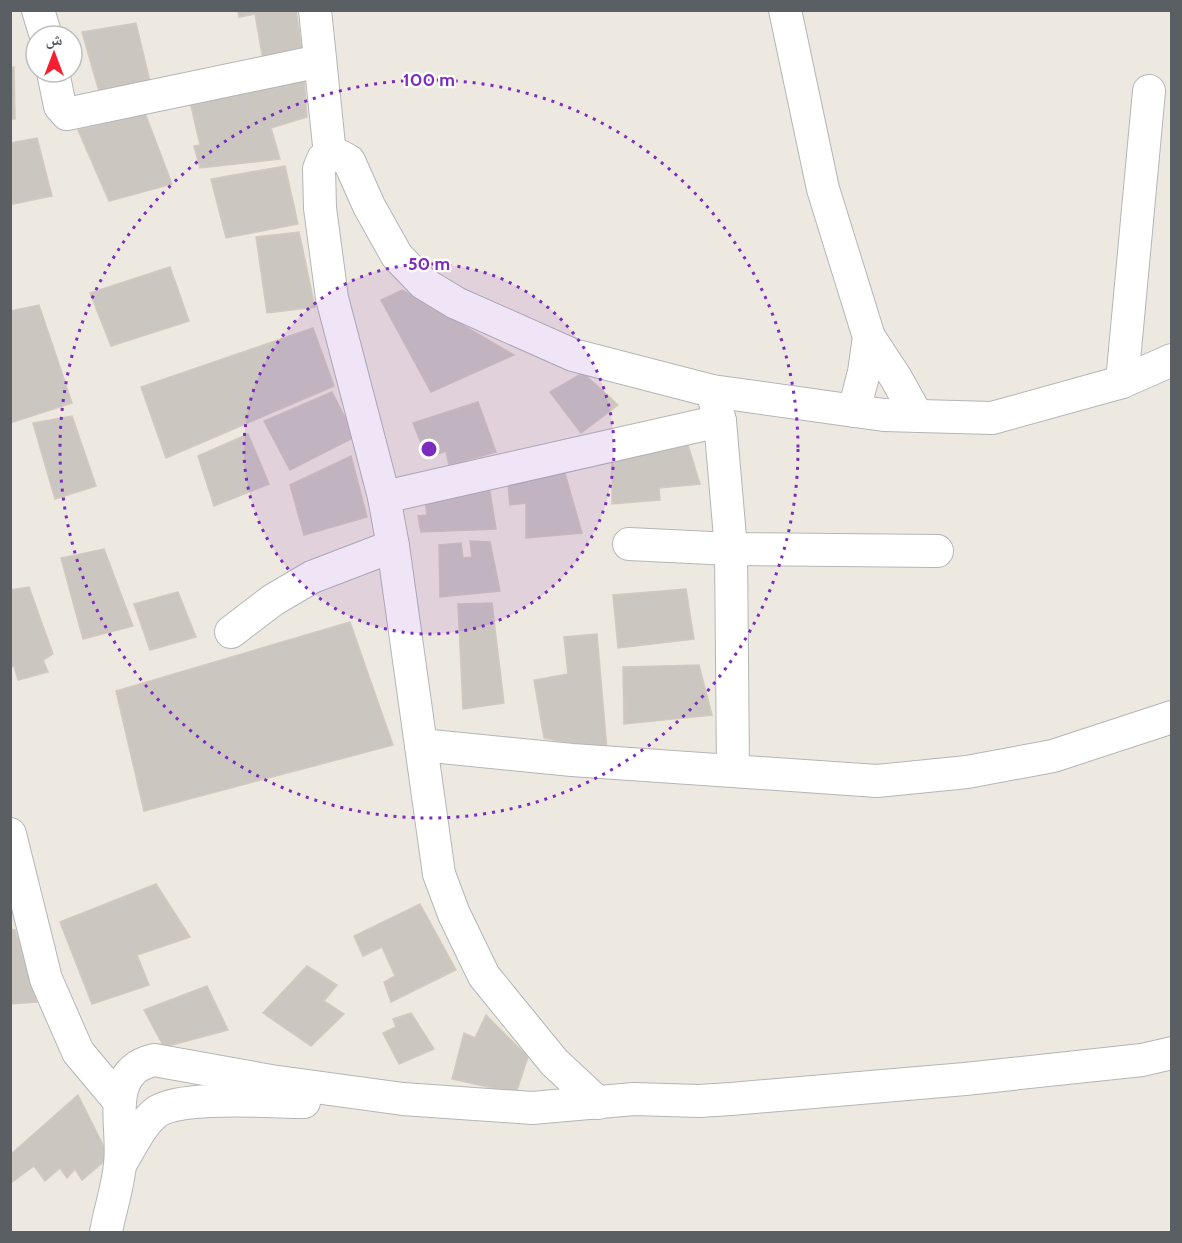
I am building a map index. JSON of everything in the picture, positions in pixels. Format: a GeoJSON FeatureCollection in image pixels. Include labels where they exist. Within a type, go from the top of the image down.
{"type":"FeatureCollection","features":[{"type":"Feature","properties":{"kind":"street"},"geometry":{"type":"LineString","coordinates":[[315,10],[330,155]]}},
{"type":"Feature","properties":{"kind":"street"},"geometry":{"type":"LineString","coordinates":[[785,10],[823,189],[869,337],[917,416]]}},
{"type":"Feature","properties":{"kind":"street"},"geometry":{"type":"LineString","coordinates":[[56,84],[60,106],[67,114],[320,61]]}},
{"type":"Feature","properties":{"kind":"street"},"geometry":{"type":"LineString","coordinates":[[1122,382],[1149,91]]}},
{"type":"Feature","properties":{"kind":"street"},"geometry":{"type":"LineString","coordinates":[[598,1103],[554,1062],[484,976],[454,914],[439,874],[393,546],[384,497],[332,298],[320,208],[319,169],[323,159],[330,155],[340,156],[349,161],[369,206],[397,256],[423,283],[456,303],[573,355],[712,391],[884,415],[992,418],[1122,382],[1172,360]]}},
{"type":"Feature","properties":{"kind":"street"},"geometry":{"type":"LineString","coordinates":[[854,411],[864,372],[869,337]]}},
{"type":"Feature","properties":{"kind":"street"},"geometry":{"type":"LineString","coordinates":[[712,391],[720,421],[731,549],[733,770]]}},
{"type":"Feature","properties":{"kind":"street"},"geometry":{"type":"LineString","coordinates":[[384,497],[720,421]]}},
{"type":"Feature","properties":{"kind":"street"},"geometry":{"type":"LineString","coordinates":[[629,544],[731,549],[937,550]]}},
{"type":"Feature","properties":{"kind":"street"},"geometry":{"type":"LineString","coordinates":[[231,632],[273,600],[312,577],[393,546]]}},
{"type":"Feature","properties":{"kind":"street"},"geometry":{"type":"LineString","coordinates":[[421,745],[572,760],[877,781],[967,772],[1053,756],[1172,717]]}},
{"type":"Feature","properties":{"kind":"street"},"geometry":{"type":"LineString","coordinates":[[10,834],[46,979],[78,1052],[119,1101]]}},
{"type":"Feature","properties":{"kind":"street"},"geometry":{"type":"LineString","coordinates":[[106,1233],[121,1163],[119,1101],[123,1085],[132,1071],[143,1063],[153,1060],[271,1081],[403,1099],[532,1107],[652,1099],[699,1101],[731,1099],[965,1079],[1142,1060],[1172,1053]]}},
{"type":"Feature","properties":{"kind":"street"},"geometry":{"type":"LineString","coordinates":[[121,1163],[153,1116],[170,1106],[190,1101],[369,1103],[403,1099]]}},
{"type":"Feature","properties":{"kind":"building"},"geometry":{"type":"Polygon","coordinates":[[[238,10],[296,10],[302,50],[263,60],[255,14],[239,17],[238,10]]]}},
{"type":"Feature","properties":{"kind":"building"},"geometry":{"type":"Polygon","coordinates":[[[136,23],[151,86],[102,102],[84,39],[84,32],[136,23]]]}},
{"type":"Feature","properties":{"kind":"building"},"geometry":{"type":"Polygon","coordinates":[[[14,67],[15,119],[10,119],[10,68],[14,67]]]}},
{"type":"Feature","properties":{"kind":"building"},"geometry":{"type":"Polygon","coordinates":[[[304,80],[307,117],[271,128],[280,159],[200,168],[194,146],[200,145],[189,97],[304,80]]]}},
{"type":"Feature","properties":{"kind":"building"},"geometry":{"type":"Polygon","coordinates":[[[145,113],[172,184],[109,201],[78,130],[145,113]]]}},
{"type":"Feature","properties":{"kind":"building"},"geometry":{"type":"Polygon","coordinates":[[[37,138],[52,196],[13,204],[10,191],[10,143],[37,138]]]}},
{"type":"Feature","properties":{"kind":"building"},"geometry":{"type":"Polygon","coordinates":[[[285,166],[298,224],[226,238],[211,179],[285,166]]]}},
{"type":"Feature","properties":{"kind":"building"},"geometry":{"type":"Polygon","coordinates":[[[299,232],[315,307],[267,313],[256,237],[299,232]]]}},
{"type":"Feature","properties":{"kind":"building"},"geometry":{"type":"Polygon","coordinates":[[[170,267],[189,321],[111,346],[90,293],[170,267]]]}},
{"type":"Feature","properties":{"kind":"building"},"geometry":{"type":"Polygon","coordinates":[[[402,290],[514,355],[431,392],[381,300],[402,290]]]}},
{"type":"Feature","properties":{"kind":"building"},"geometry":{"type":"Polygon","coordinates":[[[39,305],[72,403],[10,423],[10,311],[39,305]]]}},
{"type":"Feature","properties":{"kind":"building"},"geometry":{"type":"Polygon","coordinates":[[[313,328],[334,386],[166,458],[141,387],[313,328]]]}},
{"type":"Feature","properties":{"kind":"building"},"geometry":{"type":"Polygon","coordinates":[[[583,373],[618,405],[581,433],[550,392],[583,373]]]}},
{"type":"Feature","properties":{"kind":"building"},"geometry":{"type":"Polygon","coordinates":[[[332,392],[355,437],[290,470],[264,421],[332,392]]]}},
{"type":"Feature","properties":{"kind":"building"},"geometry":{"type":"Polygon","coordinates":[[[478,402],[496,452],[449,465],[446,451],[427,458],[413,423],[478,402]]]}},
{"type":"Feature","properties":{"kind":"building"},"geometry":{"type":"Polygon","coordinates":[[[72,416],[96,486],[55,499],[33,423],[72,416]]]}},
{"type":"Feature","properties":{"kind":"building"},"geometry":{"type":"Polygon","coordinates":[[[248,434],[269,484],[214,506],[198,456],[248,434]]]}},
{"type":"Feature","properties":{"kind":"building"},"geometry":{"type":"Polygon","coordinates":[[[688,445],[700,484],[659,488],[660,500],[612,504],[612,451],[688,445]]]}},
{"type":"Feature","properties":{"kind":"building"},"geometry":{"type":"Polygon","coordinates":[[[351,456],[367,517],[304,535],[290,485],[351,456]]]}},
{"type":"Feature","properties":{"kind":"building"},"geometry":{"type":"Polygon","coordinates":[[[564,470],[582,533],[526,538],[526,503],[510,505],[507,475],[564,470]]]}},
{"type":"Feature","properties":{"kind":"building"},"geometry":{"type":"Polygon","coordinates":[[[489,486],[496,529],[421,532],[418,516],[427,515],[424,493],[489,486]]]}},
{"type":"Feature","properties":{"kind":"building"},"geometry":{"type":"Polygon","coordinates":[[[470,541],[490,542],[500,591],[440,597],[439,545],[461,543],[463,558],[472,557],[470,541]]]}},
{"type":"Feature","properties":{"kind":"building"},"geometry":{"type":"Polygon","coordinates":[[[104,549],[133,626],[83,639],[61,558],[104,549]]]}},
{"type":"Feature","properties":{"kind":"building"},"geometry":{"type":"Polygon","coordinates":[[[29,587],[53,654],[43,660],[48,672],[18,680],[14,666],[10,667],[10,590],[29,587]]]}},
{"type":"Feature","properties":{"kind":"building"},"geometry":{"type":"Polygon","coordinates":[[[686,589],[694,639],[618,648],[613,595],[686,589]]]}},
{"type":"Feature","properties":{"kind":"building"},"geometry":{"type":"Polygon","coordinates":[[[178,592],[196,637],[150,650],[134,604],[178,592]]]}},
{"type":"Feature","properties":{"kind":"building"},"geometry":{"type":"Polygon","coordinates":[[[492,603],[504,703],[463,709],[458,604],[492,603]]]}},
{"type":"Feature","properties":{"kind":"building"},"geometry":{"type":"Polygon","coordinates":[[[350,622],[393,745],[144,811],[116,691],[350,622]]]}},
{"type":"Feature","properties":{"kind":"building"},"geometry":{"type":"Polygon","coordinates":[[[597,634],[607,750],[544,738],[534,680],[568,674],[564,637],[597,634]]]}},
{"type":"Feature","properties":{"kind":"building"},"geometry":{"type":"Polygon","coordinates":[[[699,665],[712,715],[624,724],[623,667],[699,665]]]}},
{"type":"Feature","properties":{"kind":"building"},"geometry":{"type":"Polygon","coordinates":[[[156,884],[190,937],[137,955],[149,985],[92,1004],[60,922],[156,884]]]}},
{"type":"Feature","properties":{"kind":"building"},"geometry":{"type":"Polygon","coordinates":[[[420,904],[456,970],[391,1002],[384,982],[395,976],[382,947],[363,956],[354,936],[420,904]]]}},
{"type":"Feature","properties":{"kind":"building"},"geometry":{"type":"Polygon","coordinates":[[[10,929],[15,930],[37,1002],[10,1004],[10,929]]]}},
{"type":"Feature","properties":{"kind":"building"},"geometry":{"type":"Polygon","coordinates":[[[307,966],[337,985],[324,1001],[344,1014],[311,1046],[263,1013],[307,966]]]}},
{"type":"Feature","properties":{"kind":"building"},"geometry":{"type":"Polygon","coordinates":[[[207,986],[228,1030],[164,1047],[144,1010],[207,986]]]}},
{"type":"Feature","properties":{"kind":"building"},"geometry":{"type":"Polygon","coordinates":[[[411,1013],[434,1049],[399,1064],[383,1033],[396,1027],[393,1019],[411,1013]]]}},
{"type":"Feature","properties":{"kind":"building"},"geometry":{"type":"Polygon","coordinates":[[[486,1015],[528,1057],[516,1093],[452,1079],[464,1033],[475,1038],[486,1015]]]}},
{"type":"Feature","properties":{"kind":"building"},"geometry":{"type":"Polygon","coordinates":[[[78,1095],[109,1157],[82,1180],[75,1169],[67,1178],[60,1168],[45,1181],[34,1166],[12,1182],[10,1155],[78,1095]]]}}]}
